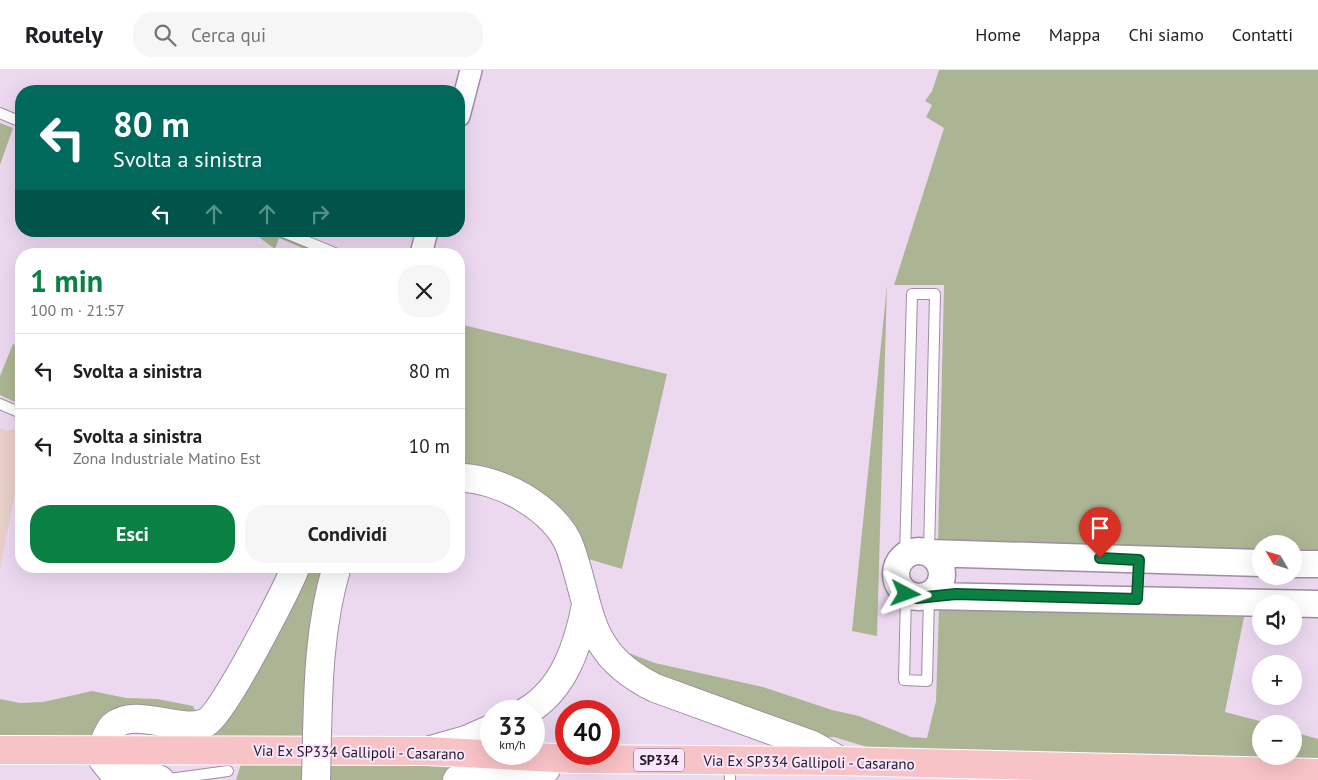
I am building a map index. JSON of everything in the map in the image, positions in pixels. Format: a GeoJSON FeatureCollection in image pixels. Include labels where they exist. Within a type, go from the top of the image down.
{"type":"FeatureCollection","features":[{"type":"Feature","properties":{"kind":"main road"},"geometry":{"type":"LineString","coordinates":[[465,478],[476,477],[500,485],[547,515],[569,545],[593,628],[614,661],[632,676],[655,688],[812,745],[840,761]]}},
{"type":"Feature","properties":{"kind":"main road"},"geometry":{"type":"LineString","coordinates":[[161,780],[149,775],[112,771],[103,760],[100,750],[113,726],[130,719],[192,725],[207,722],[215,715],[268,624],[293,573]]}},
{"type":"Feature","properties":{"kind":"main road"},"geometry":{"type":"LineString","coordinates":[[316,780],[320,650],[328,596],[335,573]]}},
{"type":"Feature","properties":{"kind":"main road"},"geometry":{"type":"LineString","coordinates":[[544,700],[563,675],[576,646],[586,605]]}},
{"type":"Feature","properties":{"kind":"main road"},"geometry":{"type":"LineString","coordinates":[[427,751],[466,740],[480,734]]}},
{"type":"Feature","properties":{"kind":"main road","name":"Via Ex SP334 Gallipoli - Casarano"},"geometry":{"type":"LineString","coordinates":[[0,750],[427,751],[555,758]]}},
{"type":"Feature","properties":{"kind":"main road","name":"Via Ex SP334 Gallipoli - Casarano"},"geometry":{"type":"LineString","coordinates":[[620,762],[730,770],[840,761],[1318,773]]}},
{"type":"Feature","properties":{"kind":"main road"},"geometry":{"type":"LineString","coordinates":[[457,780],[490,770],[548,769],[558,765]]}},
{"type":"Feature","properties":{"kind":"street"},"geometry":{"type":"LineString","coordinates":[[465,93],[471,70]]}},
{"type":"Feature","properties":{"kind":"street"},"geometry":{"type":"LineString","coordinates":[[917,555],[937,560],[942,569],[942,580],[937,589],[918,595]]}},
{"type":"Feature","properties":{"kind":"street"},"geometry":{"type":"LineString","coordinates":[[1252,563],[917,555],[898,565],[896,575],[899,586],[918,595],[1318,604]]}},
{"type":"Feature","properties":{"kind":"street"},"geometry":{"type":"LineString","coordinates":[[1137,599],[1139,560]]}},
{"type":"Feature","properties":{"kind":"street"},"geometry":{"type":"LineString","coordinates":[[1302,564],[1318,564]]}},
{"type":"Feature","properties":{"kind":"lane"},"geometry":{"type":"LineString","coordinates":[[0,113],[15,119]]}},
{"type":"Feature","properties":{"kind":"lane"},"geometry":{"type":"LineString","coordinates":[[296,237],[322,248]]}},
{"type":"Feature","properties":{"kind":"lane"},"geometry":{"type":"LineString","coordinates":[[912,294],[935,294],[917,555],[912,294]]}},
{"type":"Feature","properties":{"kind":"lane"},"geometry":{"type":"LineString","coordinates":[[0,404],[15,410]]}},
{"type":"Feature","properties":{"kind":"lane"},"geometry":{"type":"LineString","coordinates":[[918,595],[927,681],[904,680],[918,595]]}},
{"type":"Feature","properties":{"kind":"lane"},"geometry":{"type":"LineString","coordinates":[[161,780],[228,771]]}},
{"type":"Feature","properties":{"kind":"shaded area"},"geometry":{"type":"Polygon","coordinates":[[[0,428],[6,431],[15,429],[15,493],[0,570],[0,428]]]}},
{"type":"Feature","properties":{"kind":"green space"},"geometry":{"type":"Polygon","coordinates":[[[939,70],[1318,70],[1318,552],[1302,551],[1302,535],[1252,535],[1252,551],[938,543],[944,285],[894,285],[944,128],[926,117],[932,105],[925,101],[932,91],[939,70]]]}},
{"type":"Feature","properties":{"kind":"green space"},"geometry":{"type":"Polygon","coordinates":[[[0,123],[13,128],[0,165],[0,123]]]}},
{"type":"Feature","properties":{"kind":"green space"},"geometry":{"type":"Polygon","coordinates":[[[259,237],[285,237],[309,248],[302,248],[279,238],[275,248],[259,237]]]}},
{"type":"Feature","properties":{"kind":"green space"},"geometry":{"type":"Polygon","coordinates":[[[887,285],[877,636],[852,631],[887,285]]]}},
{"type":"Feature","properties":{"kind":"green space"},"geometry":{"type":"Polygon","coordinates":[[[465,325],[667,374],[622,569],[582,557],[465,470],[465,325]]]}},
{"type":"Feature","properties":{"kind":"green space"},"geometry":{"type":"Polygon","coordinates":[[[13,344],[15,345],[15,402],[0,395],[0,376],[13,344]]]}},
{"type":"Feature","properties":{"kind":"green space"},"geometry":{"type":"Polygon","coordinates":[[[282,573],[287,573],[218,701],[206,714],[197,718],[111,710],[106,713],[93,737],[0,737],[0,699],[20,703],[43,702],[92,691],[126,698],[157,699],[193,706],[198,716],[252,634],[282,573]]]}},
{"type":"Feature","properties":{"kind":"green space"},"geometry":{"type":"Polygon","coordinates":[[[300,573],[325,573],[305,736],[212,736],[266,642],[300,573]]]}},
{"type":"Feature","properties":{"kind":"green space"},"geometry":{"type":"Polygon","coordinates":[[[939,607],[1244,617],[1225,712],[1252,719],[1252,757],[1166,754],[925,752],[870,748],[834,737],[812,738],[627,663],[597,616],[626,652],[655,663],[763,687],[832,710],[859,716],[911,737],[927,738],[936,701],[939,607]]]}},
{"type":"Feature","properties":{"kind":"green space"},"geometry":{"type":"Polygon","coordinates":[[[1302,734],[1318,739],[1318,759],[1302,758],[1302,734]]]}},
{"type":"Feature","properties":{"kind":"green space"},"geometry":{"type":"Polygon","coordinates":[[[241,764],[304,765],[304,780],[236,780],[241,764]]]}},
{"type":"Feature","properties":{"kind":"green space"},"geometry":{"type":"Polygon","coordinates":[[[325,766],[465,766],[445,780],[324,780],[325,766]]]}},
{"type":"Feature","properties":{"kind":"route"},"geometry":{"type":"LineString","coordinates":[[906,594],[917,598],[956,594],[1137,599],[1139,560],[1100,558]]}}]}
